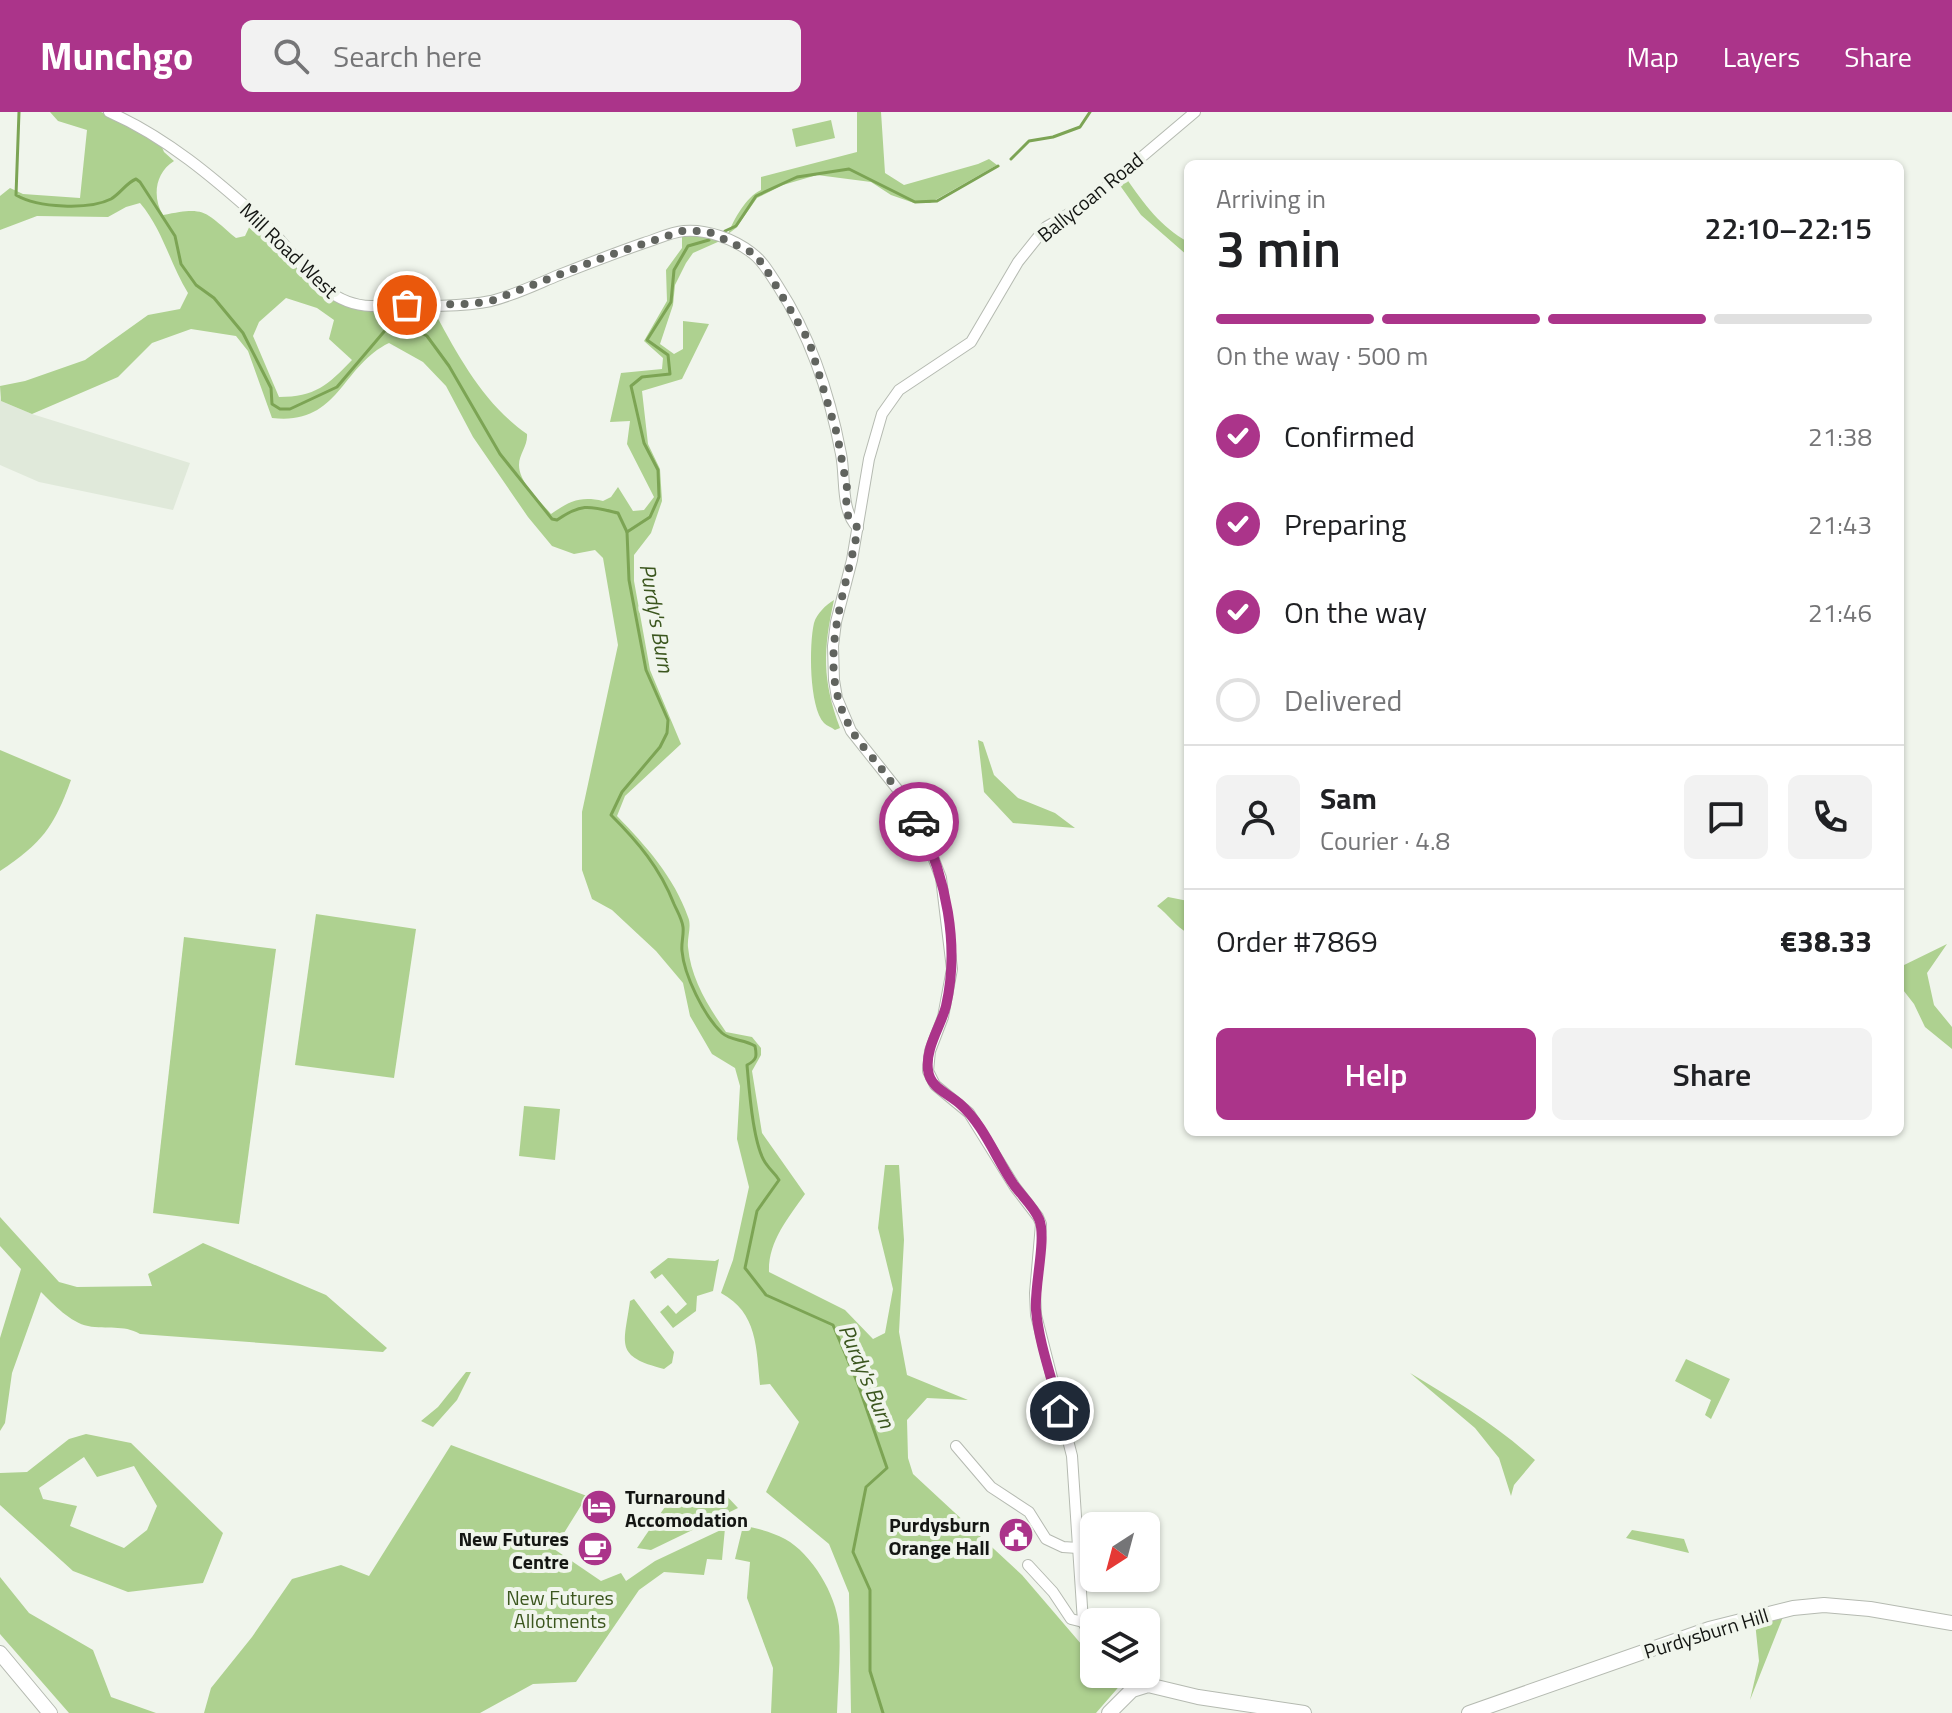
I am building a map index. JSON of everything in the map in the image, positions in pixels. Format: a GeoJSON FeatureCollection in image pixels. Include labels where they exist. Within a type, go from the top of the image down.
{"type":"FeatureCollection","features":[{"type":"Feature","properties":{"kind":"main road","name":"Purdysburn Hill"},"geometry":{"type":"LineString","coordinates":[[1469,1713],[1709,1629],[1793,1608],[1824,1605],[1870,1609],[1952,1623]]}},
{"type":"Feature","properties":{"kind":"main road"},"geometry":{"type":"LineString","coordinates":[[0,1653],[50,1713]]}},
{"type":"Feature","properties":{"kind":"main road"},"geometry":{"type":"LineString","coordinates":[[1160,1686],[1198,1697],[1304,1713]]}},
{"type":"Feature","properties":{"kind":"main road"},"geometry":{"type":"LineString","coordinates":[[1109,1713],[1136,1688]]}},
{"type":"Feature","properties":{"kind":"street","name":"Mill Road West"},"geometry":{"type":"LineString","coordinates":[[109,112],[146,130],[177,151],[263,222],[329,292],[348,304],[470,304],[491,301],[682,231],[707,231],[751,252],[763,264],[788,302],[809,341],[837,434],[847,488],[846,508],[849,519],[858,528]]}},
{"type":"Feature","properties":{"kind":"street","name":"Ballycoan Road"},"geometry":{"type":"LineString","coordinates":[[1082,1608],[1072,1456],[1036,1315],[1041,1224],[969,1113],[930,1079],[930,1051],[943,1017],[952,969],[941,878],[920,823],[851,731],[837,698],[833,664],[834,634],[882,414],[899,390],[971,342],[1018,262],[1046,227],[1086,204],[1195,112]]}},
{"type":"Feature","properties":{"kind":"street"},"geometry":{"type":"LineString","coordinates":[[956,1446],[991,1487],[1029,1512],[1046,1539],[1063,1547],[1078,1548]]}},
{"type":"Feature","properties":{"kind":"street"},"geometry":{"type":"LineString","coordinates":[[1028,1565],[1053,1592],[1071,1619],[1080,1621]]}},
{"type":"Feature","properties":{"kind":"shaded area"},"geometry":{"type":"Polygon","coordinates":[[[0,397],[1,401],[32,414],[190,463],[173,510],[39,482],[0,465],[0,397]]]}},
{"type":"Feature","properties":{"kind":"green space"},"geometry":{"type":"Polygon","coordinates":[[[50,112],[101,112],[144,130],[159,140],[164,152],[174,161],[163,172],[157,186],[157,201],[163,215],[188,211],[204,213],[236,238],[245,236],[253,219],[312,282],[338,302],[356,308],[394,308],[436,315],[486,395],[527,434],[519,461],[520,472],[531,491],[551,514],[576,501],[603,501],[611,497],[618,487],[633,511],[644,510],[654,497],[627,444],[630,421],[610,422],[621,373],[662,369],[663,358],[644,341],[667,301],[666,270],[682,248],[682,236],[704,236],[720,241],[693,253],[675,285],[673,305],[660,344],[674,354],[683,349],[683,321],[709,324],[682,379],[642,391],[648,444],[660,469],[662,501],[651,533],[634,555],[634,581],[650,670],[681,744],[625,796],[617,816],[658,863],[682,902],[689,920],[688,947],[693,970],[713,1012],[726,1032],[752,1037],[761,1048],[761,1055],[752,1071],[762,1133],[805,1194],[775,1240],[769,1272],[845,1310],[873,1339],[885,1333],[893,1289],[878,1228],[885,1165],[899,1165],[904,1240],[899,1332],[907,1375],[968,1400],[927,1398],[907,1420],[908,1458],[913,1474],[1022,1575],[1080,1643],[1080,1688],[1118,1688],[1096,1713],[851,1713],[849,1593],[829,1544],[766,1492],[799,1422],[770,1384],[760,1385],[756,1345],[749,1321],[733,1301],[721,1293],[733,1260],[749,1187],[737,1139],[740,1086],[735,1068],[712,1054],[690,1016],[683,983],[656,951],[612,910],[592,899],[582,870],[582,812],[618,645],[603,558],[595,550],[574,554],[552,546],[528,517],[473,437],[446,386],[423,362],[389,343],[373,353],[326,404],[312,413],[294,418],[272,418],[248,351],[236,336],[191,329],[152,343],[118,377],[32,414],[1,401],[0,386],[25,381],[85,360],[148,315],[180,309],[188,293],[155,224],[140,203],[108,217],[37,216],[0,230],[0,196],[10,188],[23,194],[80,198],[87,130],[58,121],[50,112]],[[286,298],[259,322],[253,336],[279,397],[302,395],[320,388],[352,360],[329,339],[334,320],[317,308],[286,298]]]}},
{"type":"Feature","properties":{"kind":"green space"},"geometry":{"type":"Polygon","coordinates":[[[857,112],[881,112],[885,173],[904,185],[989,159],[997,165],[930,203],[914,203],[891,195],[871,182],[817,175],[783,185],[757,198],[736,228],[728,234],[746,203],[761,190],[761,177],[857,152],[857,112]]]}},
{"type":"Feature","properties":{"kind":"green space"},"geometry":{"type":"Polygon","coordinates":[[[831,120],[835,138],[796,147],[792,129],[831,120]]]}},
{"type":"Feature","properties":{"kind":"green space"},"geometry":{"type":"Polygon","coordinates":[[[1126,178],[1161,222],[1184,240],[1184,253],[1141,215],[1119,184],[1126,178]]]}},
{"type":"Feature","properties":{"kind":"green space"},"geometry":{"type":"Polygon","coordinates":[[[834,600],[826,665],[830,695],[840,728],[835,730],[824,723],[815,704],[811,660],[815,619],[834,600]]]}},
{"type":"Feature","properties":{"kind":"green space"},"geometry":{"type":"Polygon","coordinates":[[[978,740],[983,742],[994,775],[1018,798],[1055,813],[1075,828],[1013,823],[984,792],[978,740]]]}},
{"type":"Feature","properties":{"kind":"green space"},"geometry":{"type":"Polygon","coordinates":[[[0,750],[71,780],[59,810],[45,833],[0,871],[0,750]]]}},
{"type":"Feature","properties":{"kind":"green space"},"geometry":{"type":"Polygon","coordinates":[[[1168,897],[1184,900],[1184,930],[1180,927],[1157,906],[1168,897]]]}},
{"type":"Feature","properties":{"kind":"green space"},"geometry":{"type":"Polygon","coordinates":[[[316,914],[416,929],[394,1078],[295,1065],[316,914]]]}},
{"type":"Feature","properties":{"kind":"green space"},"geometry":{"type":"Polygon","coordinates":[[[184,937],[276,949],[239,1224],[153,1213],[184,937]]]}},
{"type":"Feature","properties":{"kind":"green space"},"geometry":{"type":"Polygon","coordinates":[[[1947,944],[1927,973],[1934,1005],[1952,1027],[1952,1049],[1925,1027],[1904,991],[1904,965],[1947,944]]]}},
{"type":"Feature","properties":{"kind":"green space"},"geometry":{"type":"Polygon","coordinates":[[[524,1106],[560,1109],[555,1160],[519,1156],[524,1106]]]}},
{"type":"Feature","properties":{"kind":"green space"},"geometry":{"type":"Polygon","coordinates":[[[0,1217],[59,1282],[77,1287],[152,1286],[148,1274],[203,1243],[326,1295],[387,1348],[383,1352],[140,1334],[127,1329],[88,1326],[69,1317],[41,1292],[12,1373],[5,1423],[0,1431],[0,1338],[21,1269],[0,1246],[0,1217]]]}},
{"type":"Feature","properties":{"kind":"green space"},"geometry":{"type":"Polygon","coordinates":[[[668,1258],[719,1259],[713,1291],[697,1296],[696,1311],[673,1328],[660,1312],[668,1305],[676,1314],[687,1304],[662,1274],[655,1279],[650,1272],[668,1258]]]}},
{"type":"Feature","properties":{"kind":"green space"},"geometry":{"type":"Polygon","coordinates":[[[634,1299],[674,1352],[672,1363],[664,1369],[637,1359],[626,1347],[630,1301],[634,1299]]]}},
{"type":"Feature","properties":{"kind":"green space"},"geometry":{"type":"Polygon","coordinates":[[[1686,1359],[1730,1379],[1711,1419],[1705,1415],[1711,1400],[1675,1381],[1686,1359]]]}},
{"type":"Feature","properties":{"kind":"green space"},"geometry":{"type":"Polygon","coordinates":[[[466,1372],[471,1372],[457,1400],[433,1427],[421,1421],[438,1407],[466,1372]]]}},
{"type":"Feature","properties":{"kind":"green space"},"geometry":{"type":"Polygon","coordinates":[[[1410,1373],[1490,1424],[1535,1460],[1514,1485],[1511,1496],[1499,1458],[1475,1428],[1410,1373]]]}},
{"type":"Feature","properties":{"kind":"green space"},"geometry":{"type":"Polygon","coordinates":[[[86,1434],[131,1443],[223,1533],[203,1583],[128,1592],[73,1571],[0,1505],[0,1473],[27,1472],[69,1439],[86,1434]],[[84,1457],[39,1488],[43,1499],[77,1506],[70,1526],[124,1548],[147,1530],[157,1506],[134,1466],[97,1477],[84,1457]]]}},
{"type":"Feature","properties":{"kind":"green space","name":"New Futures Allotments"},"geometry":{"type":"Polygon","coordinates":[[[451,1445],[587,1496],[554,1549],[601,1581],[621,1573],[626,1581],[655,1561],[725,1528],[722,1560],[707,1559],[704,1575],[664,1572],[639,1590],[576,1682],[533,1684],[480,1713],[204,1713],[211,1688],[252,1637],[292,1579],[341,1565],[369,1576],[451,1445]]]}},
{"type":"Feature","properties":{"kind":"green space"},"geometry":{"type":"Polygon","coordinates":[[[722,1491],[738,1508],[651,1550],[637,1548],[673,1495],[722,1491]]]}},
{"type":"Feature","properties":{"kind":"green space"},"geometry":{"type":"Polygon","coordinates":[[[743,1526],[775,1534],[795,1546],[813,1565],[828,1588],[839,1626],[837,1713],[771,1713],[773,1668],[747,1598],[750,1562],[735,1559],[743,1526]]]}},
{"type":"Feature","properties":{"kind":"green space"},"geometry":{"type":"Polygon","coordinates":[[[1632,1530],[1684,1539],[1689,1553],[1626,1538],[1632,1530]]]}},
{"type":"Feature","properties":{"kind":"green space"},"geometry":{"type":"Polygon","coordinates":[[[0,1577],[29,1613],[93,1650],[111,1697],[156,1713],[69,1713],[0,1634],[0,1577]]]}},
{"type":"Feature","properties":{"kind":"green space"},"geometry":{"type":"Polygon","coordinates":[[[1783,1617],[1750,1700],[1759,1661],[1755,1622],[1783,1617]]]}},
{"type":"Feature","properties":{"kind":"waterway","name":"Purdy's Burn"},"geometry":{"type":"LineString","coordinates":[[19,112],[16,195],[50,205],[90,205],[111,199],[136,179],[140,182],[175,236],[181,264],[196,285],[214,298],[243,333],[271,388],[272,404],[280,409],[290,409],[337,387],[388,327],[416,330],[427,336],[449,366],[500,454],[552,519],[557,520],[580,508],[618,513],[627,532],[629,580],[646,670],[668,720],[667,733],[660,747],[622,792],[611,815],[647,856],[668,891],[682,924],[682,951],[687,972],[708,1016],[726,1036],[755,1046],[756,1057],[747,1065],[755,1132],[762,1157],[779,1180],[757,1211],[745,1268],[766,1295],[833,1325],[858,1384],[887,1468],[866,1487],[853,1552],[870,1590],[870,1671],[883,1713]]}},
{"type":"Feature","properties":{"kind":"waterway"},"geometry":{"type":"LineString","coordinates":[[1011,159],[1029,141],[1053,137],[1080,127],[1090,112]]}},
{"type":"Feature","properties":{"kind":"waterway"},"geometry":{"type":"LineString","coordinates":[[725,231],[736,226],[756,196],[797,177],[849,169],[915,202],[937,201],[998,166]]}},
{"type":"Feature","properties":{"kind":"waterway"},"geometry":{"type":"LineString","coordinates":[[627,532],[650,517],[659,497],[658,470],[644,443],[631,386],[642,377],[670,374],[668,355],[647,340],[671,302],[674,270],[688,246],[709,240]]}},
{"type":"Feature","properties":{"kind":"way so far"},"geometry":{"type":"LineString","coordinates":[[407,305],[491,301],[682,231],[707,231],[751,252],[763,264],[809,341],[837,434],[847,488],[846,508],[849,519],[858,528],[833,646],[837,698],[851,731],[919,822]]}},
{"type":"Feature","properties":{"kind":"place","name":"Turnaround Accomodation"},"geometry":{"type":"Point","coordinates":[599,1507]}},
{"type":"Feature","properties":{"kind":"place","name":"Purdysburn Orange Hall"},"geometry":{"type":"Point","coordinates":[1016,1535]}},
{"type":"Feature","properties":{"kind":"place","name":"New Futures Centre"},"geometry":{"type":"Point","coordinates":[595,1549]}},
{"type":"Feature","properties":{"kind":"route"},"geometry":{"type":"LineString","coordinates":[[919,822],[941,878],[952,969],[943,1017],[930,1051],[928,1071],[935,1085],[969,1113],[1041,1224],[1036,1315],[1060,1411]]}}]}
